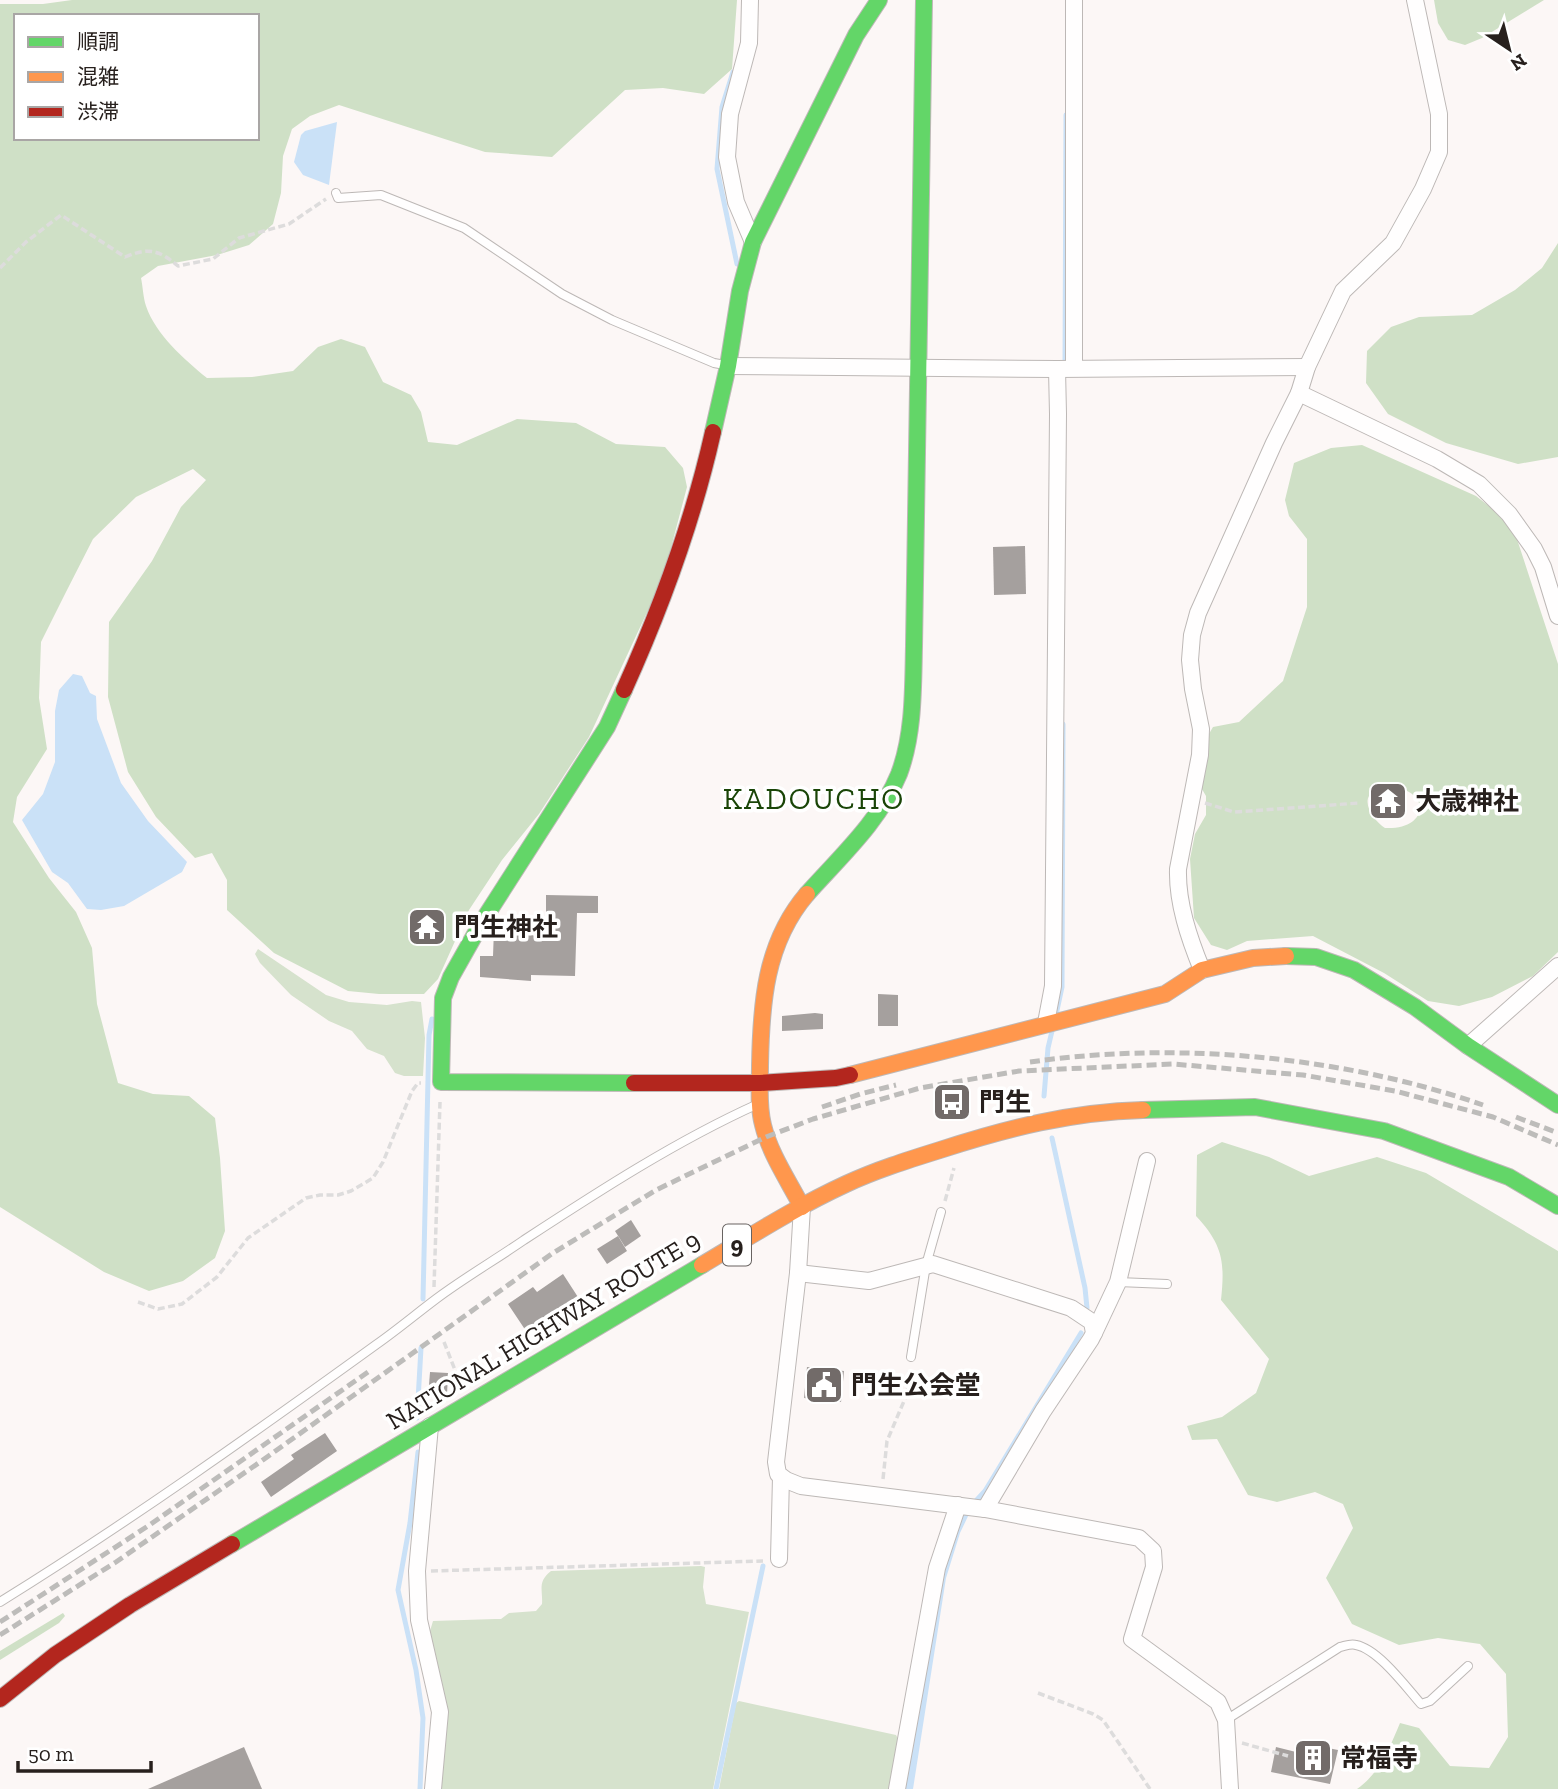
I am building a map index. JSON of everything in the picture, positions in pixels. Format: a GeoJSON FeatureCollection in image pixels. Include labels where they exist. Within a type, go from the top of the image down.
{"type":"FeatureCollection","features":[{"type":"Feature","properties":{"kind":"main road"},"geometry":{"type":"LineString","coordinates":[[879,0],[856,35],[753,242],[722,365],[705,463],[687,527],[626,685],[607,727],[482,922],[451,977],[443,998],[441,1083],[760,1083],[836,1078],[1165,994],[1202,970],[1253,958],[1316,957],[1354,970],[1415,1007],[1468,1046],[1558,1105]]}},
{"type":"Feature","properties":{"kind":"main road"},"geometry":{"type":"LineString","coordinates":[[802,1207],[766,1137],[761,1117],[761,1004],[770,958],[787,919],[882,807],[898,777],[908,740],[913,695],[924,0]]}},
{"type":"Feature","properties":{"kind":"main road","name":"NATIONAL HIGHWAY ROUTE 9"},"geometry":{"type":"LineString","coordinates":[[0,1699],[55,1655],[131,1605],[613,1316],[802,1207],[886,1167],[996,1132],[1072,1115],[1114,1111],[1255,1107],[1384,1131],[1510,1177],[1558,1206]]}},
{"type":"Feature","properties":{"kind":"street"},"geometry":{"type":"LineString","coordinates":[[750,0],[748,43],[730,114],[727,157],[736,202],[753,242]]}},
{"type":"Feature","properties":{"kind":"street"},"geometry":{"type":"LineString","coordinates":[[1074,0],[1074,368]]}},
{"type":"Feature","properties":{"kind":"street"},"geometry":{"type":"LineString","coordinates":[[1202,970],[1184,916],[1178,880],[1200,755],[1201,729],[1190,660],[1192,635],[1198,613],[1222,557],[1300,393],[1307,367],[1343,291],[1393,243],[1423,189],[1439,152],[1439,114],[1415,0]]}},
{"type":"Feature","properties":{"kind":"street"},"geometry":{"type":"LineString","coordinates":[[722,365],[1056,369],[1307,367]]}},
{"type":"Feature","properties":{"kind":"street"},"geometry":{"type":"LineString","coordinates":[[1054,1022],[1058,414],[1056,369]]}},
{"type":"Feature","properties":{"kind":"street"},"geometry":{"type":"LineString","coordinates":[[1300,393],[1437,459],[1479,484],[1509,514],[1534,549],[1543,567],[1558,616]]}},
{"type":"Feature","properties":{"kind":"street"},"geometry":{"type":"LineString","coordinates":[[1468,1046],[1558,967]]}},
{"type":"Feature","properties":{"kind":"street"},"geometry":{"type":"LineString","coordinates":[[897,1789],[937,1567],[970,1507],[1025,1439],[1094,1333],[1118,1283],[1147,1161]]}},
{"type":"Feature","properties":{"kind":"street"},"geometry":{"type":"LineString","coordinates":[[802,1207],[799,1273],[776,1462],[776,1470],[781,1477],[801,1486],[970,1507],[1139,1538],[1153,1551],[1154,1567],[1132,1639],[1218,1702],[1226,1720],[1230,1789]]}},
{"type":"Feature","properties":{"kind":"street"},"geometry":{"type":"LineString","coordinates":[[799,1273],[869,1281],[933,1264],[1071,1308],[1092,1322],[1094,1333]]}},
{"type":"Feature","properties":{"kind":"street"},"geometry":{"type":"LineString","coordinates":[[430,1426],[417,1571],[419,1620],[440,1712],[433,1789]]}},
{"type":"Feature","properties":{"kind":"street"},"geometry":{"type":"LineString","coordinates":[[779,1559],[781,1477]]}},
{"type":"Feature","properties":{"kind":"lane"},"geometry":{"type":"LineString","coordinates":[[336,193],[338,198],[381,195],[464,228],[562,294],[612,320],[722,365]]}},
{"type":"Feature","properties":{"kind":"lane"},"geometry":{"type":"LineString","coordinates":[[0,1602],[46,1574],[283,1412],[436,1299],[624,1177],[761,1103]]}},
{"type":"Feature","properties":{"kind":"lane"},"geometry":{"type":"LineString","coordinates":[[911,1357],[926,1265],[942,1212]]}},
{"type":"Feature","properties":{"kind":"lane"},"geometry":{"type":"LineString","coordinates":[[1118,1283],[1167,1284]]}},
{"type":"Feature","properties":{"kind":"lane"},"geometry":{"type":"LineString","coordinates":[[1226,1720],[1340,1647],[1351,1644],[1359,1645],[1381,1660],[1421,1704],[1430,1701],[1468,1666]]}},
{"type":"Feature","properties":{"kind":"path"},"geometry":{"type":"LineString","coordinates":[[0,268],[26,242],[61,215],[125,257],[142,250],[165,255],[178,266],[213,259],[239,238],[289,224],[336,193]]}},
{"type":"Feature","properties":{"kind":"path"},"geometry":{"type":"LineString","coordinates":[[1191,799],[1234,812],[1359,803]]}},
{"type":"Feature","properties":{"kind":"path"},"geometry":{"type":"LineString","coordinates":[[138,1302],[158,1309],[182,1304],[217,1277],[248,1238],[306,1198],[338,1195],[373,1178],[383,1161],[412,1091],[418,1083],[424,1083]]}},
{"type":"Feature","properties":{"kind":"path"},"geometry":{"type":"LineString","coordinates":[[436,1299],[434,1290],[441,1083]]}},
{"type":"Feature","properties":{"kind":"path"},"geometry":{"type":"LineString","coordinates":[[942,1212],[955,1166]]}},
{"type":"Feature","properties":{"kind":"path"},"geometry":{"type":"LineString","coordinates":[[444,1342],[464,1392]]}},
{"type":"Feature","properties":{"kind":"path"},"geometry":{"type":"LineString","coordinates":[[882,1496],[887,1441],[907,1394],[911,1357]]}},
{"type":"Feature","properties":{"kind":"path"},"geometry":{"type":"LineString","coordinates":[[417,1571],[779,1559]]}},
{"type":"Feature","properties":{"kind":"path"},"geometry":{"type":"LineString","coordinates":[[1038,1693],[1103,1720],[1150,1789]]}},
{"type":"Feature","properties":{"kind":"path"},"geometry":{"type":"LineString","coordinates":[[1227,1739],[1288,1756]]}},
{"type":"Feature","properties":{"kind":"green space"},"geometry":{"type":"Polygon","coordinates":[[[72,0],[737,0],[732,69],[704,94],[663,88],[625,90],[552,157],[485,152],[339,105],[310,116],[292,129],[283,156],[281,193],[273,224],[249,245],[217,255],[158,266],[141,278],[146,306],[157,327],[180,355],[207,378],[252,377],[293,371],[318,347],[341,339],[365,347],[383,382],[411,395],[421,412],[428,442],[457,445],[517,419],[576,423],[616,444],[665,447],[683,468],[687,487],[663,578],[589,737],[539,814],[502,860],[469,910],[438,979],[424,994],[348,991],[274,953],[227,910],[227,880],[212,853],[195,858],[156,817],[128,772],[108,697],[109,622],[152,561],[181,507],[206,480],[193,469],[136,497],[93,539],[41,642],[39,698],[47,749],[17,797],[13,822],[49,878],[76,912],[92,948],[97,1004],[118,1083],[153,1094],[189,1096],[215,1118],[225,1231],[215,1258],[183,1281],[149,1291],[104,1272],[0,1207],[0,4],[43,4],[72,0]]]}},
{"type":"Feature","properties":{"kind":"green space"},"geometry":{"type":"Polygon","coordinates":[[[1434,0],[1544,0],[1482,38],[1465,45],[1448,40],[1438,23],[1434,0]]]}},
{"type":"Feature","properties":{"kind":"green space"},"geometry":{"type":"Polygon","coordinates":[[[1558,243],[1558,457],[1518,464],[1446,443],[1388,414],[1366,383],[1367,351],[1391,327],[1419,317],[1472,315],[1515,290],[1542,268],[1558,243]]]}},
{"type":"Feature","properties":{"kind":"green space"},"geometry":{"type":"Polygon","coordinates":[[[1362,445],[1476,496],[1512,524],[1558,664],[1558,952],[1533,976],[1492,997],[1459,1006],[1428,1001],[1384,973],[1313,936],[1247,941],[1227,950],[1211,945],[1194,918],[1190,859],[1195,834],[1206,815],[1206,796],[1199,784],[1203,744],[1213,727],[1239,722],[1283,681],[1307,607],[1307,539],[1289,516],[1285,500],[1294,463],[1331,448],[1362,445]],[[1381,788],[1370,794],[1370,810],[1376,821],[1385,828],[1399,827],[1417,817],[1419,803],[1406,790],[1381,788]]]}},
{"type":"Feature","properties":{"kind":"green space"},"geometry":{"type":"Polygon","coordinates":[[[258,949],[326,995],[349,1002],[387,1005],[421,1002],[425,1038],[423,1076],[395,1073],[384,1056],[367,1049],[352,1031],[329,1021],[291,995],[260,963],[255,954],[258,949]]]}},
{"type":"Feature","properties":{"kind":"green space"},"geometry":{"type":"Polygon","coordinates":[[[1222,1142],[1269,1157],[1309,1176],[1377,1157],[1426,1173],[1558,1251],[1558,1789],[1357,1789],[1378,1768],[1400,1723],[1419,1728],[1450,1766],[1489,1768],[1508,1737],[1506,1674],[1480,1644],[1438,1638],[1399,1645],[1352,1624],[1326,1578],[1353,1528],[1343,1504],[1315,1492],[1277,1502],[1248,1495],[1217,1439],[1192,1440],[1187,1426],[1222,1417],[1256,1393],[1269,1359],[1221,1300],[1223,1275],[1220,1255],[1212,1236],[1196,1216],[1197,1155],[1222,1142]]]}},
{"type":"Feature","properties":{"kind":"green space"},"geometry":{"type":"Polygon","coordinates":[[[705,1567],[703,1587],[706,1604],[749,1612],[713,1789],[438,1789],[444,1707],[430,1631],[433,1621],[501,1619],[509,1613],[536,1611],[542,1604],[542,1583],[551,1571],[705,1567]]]}},
{"type":"Feature","properties":{"kind":"green space"},"geometry":{"type":"Polygon","coordinates":[[[63,1613],[65,1616],[59,1623],[0,1660],[0,1651],[63,1613]]]}},
{"type":"Feature","properties":{"kind":"green space"},"geometry":{"type":"Polygon","coordinates":[[[739,1701],[896,1735],[901,1744],[893,1789],[719,1789],[736,1703],[739,1701]]]}},
{"type":"Feature","properties":{"kind":"water"},"geometry":{"type":"Polygon","coordinates":[[[337,122],[329,185],[303,175],[294,162],[301,135],[305,131],[337,122]]]}},
{"type":"Feature","properties":{"kind":"water"},"geometry":{"type":"Polygon","coordinates":[[[73,674],[82,676],[90,693],[96,696],[97,719],[121,783],[148,821],[187,862],[182,872],[124,906],[101,910],[87,909],[68,883],[52,872],[22,820],[43,794],[55,762],[55,711],[59,690],[73,674]]]}},
{"type":"Feature","properties":{"kind":"water"},"geometry":{"type":"Polygon","coordinates":[[[962,1510],[970,1512],[960,1533],[946,1578],[913,1789],[904,1789],[939,1577],[962,1510]]]}},
{"type":"Feature","properties":{"kind":"building"},"geometry":{"type":"Polygon","coordinates":[[[1025,546],[1026,594],[994,595],[993,547],[1025,546]]]}},
{"type":"Feature","properties":{"kind":"building"},"geometry":{"type":"Polygon","coordinates":[[[546,895],[598,896],[598,913],[577,913],[575,976],[531,975],[531,981],[480,977],[480,956],[493,956],[494,929],[501,918],[546,919],[546,895]]]}},
{"type":"Feature","properties":{"kind":"building"},"geometry":{"type":"Polygon","coordinates":[[[878,994],[898,995],[898,1026],[878,1026],[878,994]]]}},
{"type":"Feature","properties":{"kind":"building"},"geometry":{"type":"Polygon","coordinates":[[[823,1014],[823,1029],[782,1031],[782,1016],[823,1014]]]}},
{"type":"Feature","properties":{"kind":"building"},"geometry":{"type":"Polygon","coordinates":[[[631,1220],[641,1236],[625,1247],[615,1231],[631,1220]]]}},
{"type":"Feature","properties":{"kind":"building"},"geometry":{"type":"Polygon","coordinates":[[[618,1236],[627,1251],[607,1264],[597,1249],[618,1236]]]}},
{"type":"Feature","properties":{"kind":"building"},"geometry":{"type":"Polygon","coordinates":[[[563,1274],[587,1311],[544,1337],[539,1330],[530,1337],[508,1304],[533,1287],[537,1292],[563,1274]]]}},
{"type":"Feature","properties":{"kind":"building","name":"門生公会堂"},"geometry":{"type":"Polygon","coordinates":[[[807,1367],[844,1371],[841,1402],[804,1398],[807,1367]]]}},
{"type":"Feature","properties":{"kind":"building"},"geometry":{"type":"Polygon","coordinates":[[[430,1372],[448,1373],[447,1395],[428,1398],[430,1372]]]}},
{"type":"Feature","properties":{"kind":"building"},"geometry":{"type":"Polygon","coordinates":[[[325,1433],[337,1451],[271,1497],[261,1482],[294,1459],[291,1455],[325,1433]]]}},
{"type":"Feature","properties":{"kind":"building","name":"常福寺"},"geometry":{"type":"Polygon","coordinates":[[[1298,1742],[1338,1750],[1330,1784],[1271,1772],[1276,1747],[1296,1752],[1298,1742]]]}},
{"type":"Feature","properties":{"kind":"building"},"geometry":{"type":"Polygon","coordinates":[[[244,1747],[262,1789],[148,1789],[244,1747]]]}},
{"type":"Feature","properties":{"kind":"waterway"},"geometry":{"type":"LineString","coordinates":[[733,72],[722,107],[717,169],[737,264]]}},
{"type":"Feature","properties":{"kind":"waterway"},"geometry":{"type":"LineString","coordinates":[[1065,368],[1066,115]]}},
{"type":"Feature","properties":{"kind":"waterway"},"geometry":{"type":"LineString","coordinates":[[1056,1015],[1062,987],[1063,724]]}},
{"type":"Feature","properties":{"kind":"waterway"},"geometry":{"type":"LineString","coordinates":[[423,1299],[429,1035],[432,1019]]}},
{"type":"Feature","properties":{"kind":"waterway"},"geometry":{"type":"LineString","coordinates":[[1044,1096],[1052,1031]]}},
{"type":"Feature","properties":{"kind":"waterway"},"geometry":{"type":"LineString","coordinates":[[1052,1138],[1087,1308]]}},
{"type":"Feature","properties":{"kind":"waterway"},"geometry":{"type":"LineString","coordinates":[[973,1504],[985,1491],[1081,1333]]}},
{"type":"Feature","properties":{"kind":"waterway"},"geometry":{"type":"LineString","coordinates":[[417,1418],[421,1348]]}},
{"type":"Feature","properties":{"kind":"waterway"},"geometry":{"type":"LineString","coordinates":[[418,1452],[410,1523],[398,1590],[416,1670],[423,1718],[420,1789]]}},
{"type":"Feature","properties":{"kind":"waterway"},"geometry":{"type":"LineString","coordinates":[[716,1789],[763,1566]]}},
{"type":"Feature","properties":{"kind":"railway"},"geometry":{"type":"LineString","coordinates":[[1030,1062],[1143,1053],[1259,1057],[1374,1075],[1483,1105]]}},
{"type":"Feature","properties":{"kind":"railway"},"geometry":{"type":"LineString","coordinates":[[0,1635],[116,1562],[553,1253],[656,1190],[766,1137],[813,1119],[920,1088],[1019,1071],[1173,1064],[1303,1075],[1395,1091],[1493,1117],[1558,1145]]}},
{"type":"Feature","properties":{"kind":"railway"},"geometry":{"type":"LineString","coordinates":[[822,1107],[896,1085]]}},
{"type":"Feature","properties":{"kind":"railway"},"geometry":{"type":"LineString","coordinates":[[1516,1117],[1558,1133]]}},
{"type":"Feature","properties":{"kind":"railway"},"geometry":{"type":"LineString","coordinates":[[0,1622],[148,1526],[368,1372]]}},
{"type":"Feature","properties":{"kind":"traffic: fast"},"geometry":{"type":"LineString","coordinates":[[713,432],[728,366],[740,291],[753,242],[856,35],[879,0]]}},
{"type":"Feature","properties":{"kind":"traffic: fast"},"geometry":{"type":"LineString","coordinates":[[807,894],[858,838],[881,807],[899,774],[908,743],[913,695],[924,0]]}},
{"type":"Feature","properties":{"kind":"traffic: fast"},"geometry":{"type":"LineString","coordinates":[[624,690],[607,727],[482,922],[451,977],[443,998],[441,1082],[634,1083]]}},
{"type":"Feature","properties":{"kind":"traffic: fast"},"geometry":{"type":"LineString","coordinates":[[1286,956],[1316,957],[1354,970],[1415,1007],[1468,1046],[1558,1105]]}},
{"type":"Feature","properties":{"kind":"traffic: fast"},"geometry":{"type":"LineString","coordinates":[[1143,1110],[1255,1107],[1384,1131],[1509,1177],[1558,1206]]}},
{"type":"Feature","properties":{"kind":"traffic: fast"},"geometry":{"type":"LineString","coordinates":[[232,1544],[702,1265]]}},
{"type":"Feature","properties":{"kind":"traffic: slow"},"geometry":{"type":"LineString","coordinates":[[802,1207],[766,1136],[760,1110],[760,1088],[762,1020],[768,975],[782,933],[807,894]]}},
{"type":"Feature","properties":{"kind":"traffic: slow"},"geometry":{"type":"LineString","coordinates":[[850,1075],[1165,994],[1202,970],[1253,958],[1286,956]]}},
{"type":"Feature","properties":{"kind":"traffic: slow"},"geometry":{"type":"LineString","coordinates":[[702,1265],[809,1202],[892,1166],[1040,1122],[1090,1114],[1143,1110]]}},
{"type":"Feature","properties":{"kind":"traffic: jam"},"geometry":{"type":"LineString","coordinates":[[624,690],[675,564],[713,432]]}},
{"type":"Feature","properties":{"kind":"traffic: jam"},"geometry":{"type":"LineString","coordinates":[[634,1083],[760,1083],[850,1075]]}},
{"type":"Feature","properties":{"kind":"traffic: jam"},"geometry":{"type":"LineString","coordinates":[[0,1699],[55,1655],[130,1605],[232,1544]]}},
{"type":"Feature","properties":{"kind":"place","name":"大歳神社"},"geometry":{"type":"Point","coordinates":[1388,801]}},
{"type":"Feature","properties":{"kind":"place","name":"門生神社"},"geometry":{"type":"Point","coordinates":[427,927]}},
{"type":"Feature","properties":{"kind":"place","name":"門生"},"geometry":{"type":"Point","coordinates":[952,1102]}},
{"type":"Feature","properties":{"kind":"place","name":"門生公会堂"},"geometry":{"type":"Point","coordinates":[824,1385]}},
{"type":"Feature","properties":{"kind":"place","name":"常福寺"},"geometry":{"type":"Point","coordinates":[1313,1758]}},
{"type":"Feature","properties":{"kind":"district","name":"KADOUCHO"},"geometry":{"type":"Point","coordinates":[814,799]}}]}
